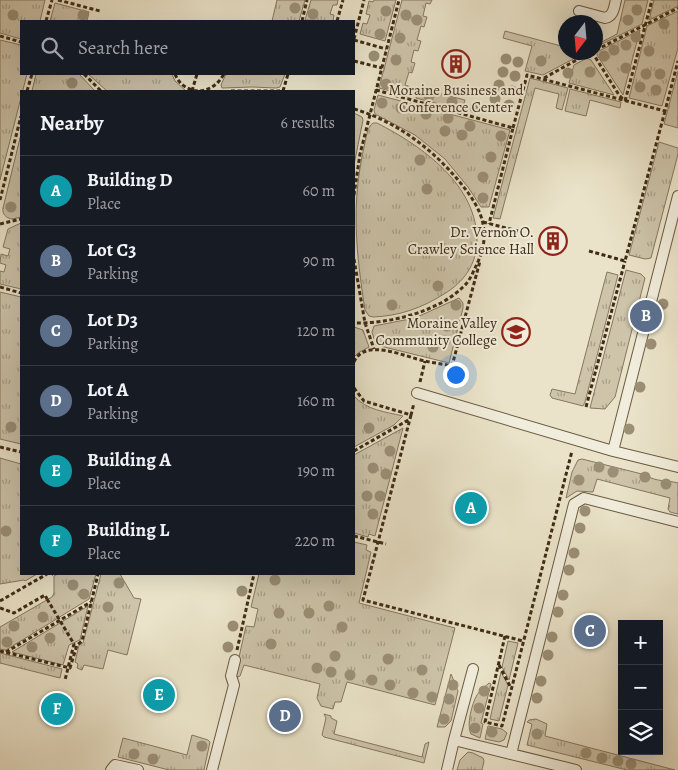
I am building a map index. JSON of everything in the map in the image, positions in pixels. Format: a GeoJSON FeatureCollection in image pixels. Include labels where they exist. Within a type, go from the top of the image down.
{"type":"FeatureCollection","features":[{"type":"Feature","properties":{"kind":"lane"},"geometry":{"type":"LineString","coordinates":[[579,11],[605,18],[609,17],[612,14],[616,0]]}},
{"type":"Feature","properties":{"kind":"lane"},"geometry":{"type":"LineString","coordinates":[[612,451],[678,196]]}},
{"type":"Feature","properties":{"kind":"lane"},"geometry":{"type":"LineString","coordinates":[[417,393],[612,451],[678,467]]}},
{"type":"Feature","properties":{"kind":"lane"},"geometry":{"type":"LineString","coordinates":[[511,754],[574,504],[584,498],[678,522]]}},
{"type":"Feature","properties":{"kind":"lane"},"geometry":{"type":"LineString","coordinates":[[212,770],[234,685],[231,676],[235,660]]}},
{"type":"Feature","properties":{"kind":"lane"},"geometry":{"type":"LineString","coordinates":[[447,770],[473,669]]}},
{"type":"Feature","properties":{"kind":"lane"},"geometry":{"type":"LineString","coordinates":[[454,740],[576,770]]}},
{"type":"Feature","properties":{"kind":"lane"},"geometry":{"type":"LineString","coordinates":[[111,770],[115,765],[138,770]]}},
{"type":"Feature","properties":{"kind":"path"},"geometry":{"type":"LineString","coordinates":[[46,20],[52,0]]}},
{"type":"Feature","properties":{"kind":"path"},"geometry":{"type":"LineString","coordinates":[[58,0],[100,12]]}},
{"type":"Feature","properties":{"kind":"path"},"geometry":{"type":"LineString","coordinates":[[302,20],[307,0]]}},
{"type":"Feature","properties":{"kind":"path"},"geometry":{"type":"LineString","coordinates":[[337,20],[343,0]]}},
{"type":"Feature","properties":{"kind":"path"},"geometry":{"type":"LineString","coordinates":[[355,36],[364,0]]}},
{"type":"Feature","properties":{"kind":"path"},"geometry":{"type":"LineString","coordinates":[[355,188],[360,154],[369,115],[399,0]]}},
{"type":"Feature","properties":{"kind":"path"},"geometry":{"type":"LineString","coordinates":[[625,101],[652,0]]}},
{"type":"Feature","properties":{"kind":"path"},"geometry":{"type":"LineString","coordinates":[[603,47],[678,8]]}},
{"type":"Feature","properties":{"kind":"path"},"geometry":{"type":"LineString","coordinates":[[0,36],[20,42]]}},
{"type":"Feature","properties":{"kind":"path"},"geometry":{"type":"LineString","coordinates":[[355,40],[386,49]]}},
{"type":"Feature","properties":{"kind":"path"},"geometry":{"type":"LineString","coordinates":[[543,78],[578,60]]}},
{"type":"Feature","properties":{"kind":"path"},"geometry":{"type":"LineString","coordinates":[[598,60],[619,95],[625,101]]}},
{"type":"Feature","properties":{"kind":"path"},"geometry":{"type":"LineString","coordinates":[[355,61],[382,68]]}},
{"type":"Feature","properties":{"kind":"path"},"geometry":{"type":"LineString","coordinates":[[586,407],[678,61]]}},
{"type":"Feature","properties":{"kind":"path"},"geometry":{"type":"LineString","coordinates":[[28,90],[32,75]]}},
{"type":"Feature","properties":{"kind":"path"},"geometry":{"type":"LineString","coordinates":[[85,75],[100,90]]}},
{"type":"Feature","properties":{"kind":"path"},"geometry":{"type":"LineString","coordinates":[[175,75],[177,80],[190,90]]}},
{"type":"Feature","properties":{"kind":"path"},"geometry":{"type":"LineString","coordinates":[[192,90],[196,75]]}},
{"type":"Feature","properties":{"kind":"path"},"geometry":{"type":"LineString","coordinates":[[202,90],[214,86],[223,75]]}},
{"type":"Feature","properties":{"kind":"path"},"geometry":{"type":"LineString","coordinates":[[282,90],[288,75]]}},
{"type":"Feature","properties":{"kind":"path"},"geometry":{"type":"LineString","coordinates":[[489,224],[527,75],[665,111]]}},
{"type":"Feature","properties":{"kind":"path"},"geometry":{"type":"LineString","coordinates":[[376,90],[513,128]]}},
{"type":"Feature","properties":{"kind":"path"},"geometry":{"type":"LineString","coordinates":[[355,110],[398,129],[422,144],[445,164],[471,197],[483,222],[483,251],[452,366],[374,349],[366,350],[355,361]]}},
{"type":"Feature","properties":{"kind":"path"},"geometry":{"type":"LineString","coordinates":[[0,200],[20,120]]}},
{"type":"Feature","properties":{"kind":"path"},"geometry":{"type":"LineString","coordinates":[[0,224],[20,219]]}},
{"type":"Feature","properties":{"kind":"path"},"geometry":{"type":"LineString","coordinates":[[483,222],[518,231]]}},
{"type":"Feature","properties":{"kind":"path"},"geometry":{"type":"LineString","coordinates":[[355,322],[386,321],[414,314],[453,295],[464,286],[471,276],[483,251]]}},
{"type":"Feature","properties":{"kind":"path"},"geometry":{"type":"LineString","coordinates":[[589,251],[625,261]]}},
{"type":"Feature","properties":{"kind":"path"},"geometry":{"type":"LineString","coordinates":[[355,265],[365,323],[374,349]]}},
{"type":"Feature","properties":{"kind":"path"},"geometry":{"type":"LineString","coordinates":[[0,287],[20,293]]}},
{"type":"Feature","properties":{"kind":"path"},"geometry":{"type":"LineString","coordinates":[[425,361],[363,600],[524,641]]}},
{"type":"Feature","properties":{"kind":"path"},"geometry":{"type":"LineString","coordinates":[[355,389],[364,400],[411,417]]}},
{"type":"Feature","properties":{"kind":"path"},"geometry":{"type":"LineString","coordinates":[[355,451],[411,417]]}},
{"type":"Feature","properties":{"kind":"path"},"geometry":{"type":"LineString","coordinates":[[0,447],[20,452]]}},
{"type":"Feature","properties":{"kind":"path"},"geometry":{"type":"LineString","coordinates":[[505,636],[485,722],[502,726],[572,451]]}},
{"type":"Feature","properties":{"kind":"path"},"geometry":{"type":"LineString","coordinates":[[355,536],[386,544]]}},
{"type":"Feature","properties":{"kind":"path"},"geometry":{"type":"LineString","coordinates":[[0,601],[45,575]]}},
{"type":"Feature","properties":{"kind":"path"},"geometry":{"type":"LineString","coordinates":[[0,651],[70,668],[77,644],[82,641],[98,575]]}},
{"type":"Feature","properties":{"kind":"path"},"geometry":{"type":"LineString","coordinates":[[235,660],[254,575]]}},
{"type":"Feature","properties":{"kind":"path"},"geometry":{"type":"LineString","coordinates":[[0,608],[14,613],[45,595],[74,644],[65,680]]}},
{"type":"Feature","properties":{"kind":"path"},"geometry":{"type":"LineString","coordinates":[[6,652],[91,602]]}},
{"type":"Feature","properties":{"kind":"path"},"geometry":{"type":"LineString","coordinates":[[499,665],[512,689]]}},
{"type":"Feature","properties":{"kind":"green space"},"geometry":{"type":"Polygon","coordinates":[[[0,0],[45,0],[40,20],[20,20],[20,39],[0,33],[0,0]]]}},
{"type":"Feature","properties":{"kind":"green space"},"geometry":{"type":"Polygon","coordinates":[[[277,0],[305,0],[299,20],[272,20],[277,0]]]}},
{"type":"Feature","properties":{"kind":"green space"},"geometry":{"type":"Polygon","coordinates":[[[311,0],[338,0],[337,5],[333,5],[330,14],[334,15],[333,20],[305,20],[311,0]]]}},
{"type":"Feature","properties":{"kind":"green space"},"geometry":{"type":"Polygon","coordinates":[[[374,0],[396,0],[385,41],[360,34],[363,23],[367,24],[370,15],[366,14],[369,1],[373,2],[374,0]]]}},
{"type":"Feature","properties":{"kind":"green space"},"geometry":{"type":"Polygon","coordinates":[[[402,0],[432,0],[430,4],[426,3],[423,16],[427,17],[424,27],[421,26],[417,40],[421,41],[418,51],[414,50],[411,62],[415,63],[412,73],[409,72],[405,85],[413,88],[410,96],[379,88],[402,0]]]}},
{"type":"Feature","properties":{"kind":"green space"},"geometry":{"type":"Polygon","coordinates":[[[625,0],[648,0],[642,24],[603,44],[603,41],[617,34],[625,0]]]}},
{"type":"Feature","properties":{"kind":"green space"},"geometry":{"type":"Polygon","coordinates":[[[654,0],[678,0],[678,6],[649,20],[654,0]]]}},
{"type":"Feature","properties":{"kind":"green space"},"geometry":{"type":"Polygon","coordinates":[[[55,3],[89,12],[87,20],[50,20],[55,3]]]}},
{"type":"Feature","properties":{"kind":"green space"},"geometry":{"type":"Polygon","coordinates":[[[678,11],[678,48],[662,106],[629,98],[647,26],[678,11]]]}},
{"type":"Feature","properties":{"kind":"green space"},"geometry":{"type":"Polygon","coordinates":[[[640,30],[623,95],[600,60],[603,60],[603,49],[640,30]]]}},
{"type":"Feature","properties":{"kind":"green space"},"geometry":{"type":"Polygon","coordinates":[[[505,31],[558,45],[558,60],[571,60],[543,75],[525,71],[532,46],[503,38],[505,31]]]}},
{"type":"Feature","properties":{"kind":"green space"},"geometry":{"type":"Polygon","coordinates":[[[0,40],[20,45],[20,75],[27,75],[23,90],[20,90],[20,101],[0,180],[0,40]]]}},
{"type":"Feature","properties":{"kind":"green space"},"geometry":{"type":"Polygon","coordinates":[[[583,60],[591,60],[614,95],[569,83],[574,65],[583,60]]]}},
{"type":"Feature","properties":{"kind":"green space"},"geometry":{"type":"Polygon","coordinates":[[[678,71],[678,128],[664,124],[678,71]]]}},
{"type":"Feature","properties":{"kind":"green space"},"geometry":{"type":"Polygon","coordinates":[[[36,75],[80,75],[94,90],[32,90],[36,75]]]}},
{"type":"Feature","properties":{"kind":"green space"},"geometry":{"type":"Polygon","coordinates":[[[89,75],[172,75],[175,81],[185,90],[106,90],[89,75]]]}},
{"type":"Feature","properties":{"kind":"green space"},"geometry":{"type":"Polygon","coordinates":[[[226,75],[285,75],[280,87],[276,88],[222,88],[221,85],[226,75]]]}},
{"type":"Feature","properties":{"kind":"green space"},"geometry":{"type":"Polygon","coordinates":[[[530,78],[568,88],[562,110],[556,108],[559,94],[535,88],[500,219],[493,218],[530,78]]]}},
{"type":"Feature","properties":{"kind":"green space"},"geometry":{"type":"Polygon","coordinates":[[[418,88],[465,100],[462,110],[416,98],[418,88]]]}},
{"type":"Feature","properties":{"kind":"green space"},"geometry":{"type":"Polygon","coordinates":[[[570,89],[621,102],[620,108],[590,100],[586,116],[565,111],[570,89]]]}},
{"type":"Feature","properties":{"kind":"green space"},"geometry":{"type":"Polygon","coordinates":[[[378,95],[510,130],[489,207],[481,207],[468,187],[445,159],[415,135],[375,114],[374,110],[378,95]]]}},
{"type":"Feature","properties":{"kind":"green space"},"geometry":{"type":"Polygon","coordinates":[[[355,114],[362,117],[355,160],[355,114]]]}},
{"type":"Feature","properties":{"kind":"green space"},"geometry":{"type":"Polygon","coordinates":[[[373,123],[377,123],[412,143],[429,156],[458,185],[475,221],[477,242],[474,258],[468,272],[451,289],[436,299],[410,310],[392,315],[373,317],[369,316],[365,310],[357,248],[356,209],[357,189],[364,147],[368,130],[373,123]]]}},
{"type":"Feature","properties":{"kind":"green space"},"geometry":{"type":"Polygon","coordinates":[[[20,138],[20,217],[8,218],[3,212],[20,138]]]}},
{"type":"Feature","properties":{"kind":"green space"},"geometry":{"type":"Polygon","coordinates":[[[659,142],[678,148],[678,154],[651,258],[645,259],[629,255],[659,142]]]}},
{"type":"Feature","properties":{"kind":"green space"},"geometry":{"type":"Polygon","coordinates":[[[20,223],[20,289],[0,284],[0,271],[4,272],[6,265],[0,263],[1,254],[8,256],[10,249],[3,247],[8,229],[20,223]]]}},
{"type":"Feature","properties":{"kind":"green space"},"geometry":{"type":"Polygon","coordinates":[[[626,270],[641,274],[645,278],[615,397],[605,409],[590,408],[626,270]]]}},
{"type":"Feature","properties":{"kind":"green space"},"geometry":{"type":"Polygon","coordinates":[[[607,272],[618,275],[585,402],[583,406],[552,398],[550,395],[552,389],[575,394],[607,272]]]}},
{"type":"Feature","properties":{"kind":"green space"},"geometry":{"type":"Polygon","coordinates":[[[0,292],[20,297],[20,444],[0,439],[0,292]]]}},
{"type":"Feature","properties":{"kind":"green space"},"geometry":{"type":"Polygon","coordinates":[[[459,298],[463,303],[463,308],[449,363],[376,345],[372,332],[374,326],[415,318],[459,298]]]}},
{"type":"Feature","properties":{"kind":"green space"},"geometry":{"type":"Polygon","coordinates":[[[355,327],[363,330],[369,347],[355,356],[355,327]]]}},
{"type":"Feature","properties":{"kind":"green space"},"geometry":{"type":"Polygon","coordinates":[[[355,397],[370,407],[403,416],[394,425],[355,446],[355,397]]]}},
{"type":"Feature","properties":{"kind":"green space"},"geometry":{"type":"Polygon","coordinates":[[[403,428],[375,536],[369,534],[368,537],[355,533],[355,454],[403,428]]]}},
{"type":"Feature","properties":{"kind":"green space"},"geometry":{"type":"Polygon","coordinates":[[[0,458],[20,464],[20,575],[35,575],[25,581],[0,584],[0,458]]]}},
{"type":"Feature","properties":{"kind":"green space"},"geometry":{"type":"Polygon","coordinates":[[[582,459],[646,475],[657,480],[678,483],[678,514],[670,512],[668,509],[670,498],[597,479],[593,492],[577,491],[566,498],[572,472],[578,460],[582,459]]]}},
{"type":"Feature","properties":{"kind":"green space"},"geometry":{"type":"Polygon","coordinates":[[[355,542],[367,545],[366,550],[371,552],[359,603],[455,628],[435,705],[347,682],[341,702],[335,702],[333,709],[321,706],[317,698],[320,684],[244,665],[238,677],[235,675],[246,626],[254,627],[258,609],[251,607],[259,575],[355,575],[355,542]]]}},
{"type":"Feature","properties":{"kind":"green space"},"geometry":{"type":"Polygon","coordinates":[[[96,575],[89,599],[6,650],[0,649],[0,627],[52,597],[54,593],[54,576],[96,575]]]}},
{"type":"Feature","properties":{"kind":"green space"},"geometry":{"type":"Polygon","coordinates":[[[101,575],[121,575],[134,598],[141,599],[127,655],[108,650],[103,669],[84,665],[82,670],[77,668],[78,664],[75,662],[79,645],[83,643],[101,575]]]}},
{"type":"Feature","properties":{"kind":"green space"},"geometry":{"type":"Polygon","coordinates":[[[88,606],[80,640],[69,645],[63,665],[12,652],[88,606]]]}},
{"type":"Feature","properties":{"kind":"green space"},"geometry":{"type":"Polygon","coordinates":[[[508,641],[518,643],[509,680],[502,667],[508,641]]]}},
{"type":"Feature","properties":{"kind":"green space"},"geometry":{"type":"Polygon","coordinates":[[[0,653],[62,669],[60,678],[0,663],[0,653]]]}},
{"type":"Feature","properties":{"kind":"green space"},"geometry":{"type":"Polygon","coordinates":[[[501,672],[508,685],[499,721],[490,719],[501,672]]]}},
{"type":"Feature","properties":{"kind":"green space"},"geometry":{"type":"Polygon","coordinates":[[[451,674],[458,691],[451,721],[445,727],[437,727],[451,674]]]}},
{"type":"Feature","properties":{"kind":"green space"},"geometry":{"type":"Polygon","coordinates":[[[489,683],[491,684],[481,723],[483,724],[480,738],[471,734],[469,726],[470,714],[477,695],[489,683]]]}},
{"type":"Feature","properties":{"kind":"green space"},"geometry":{"type":"Polygon","coordinates":[[[324,714],[331,716],[331,718],[337,721],[334,734],[422,757],[425,744],[429,742],[424,763],[324,737],[322,735],[326,718],[324,714]]]}},
{"type":"Feature","properties":{"kind":"green space"},"geometry":{"type":"Polygon","coordinates":[[[536,719],[547,724],[545,736],[675,770],[627,770],[527,745],[532,724],[527,722],[536,719]]]}},
{"type":"Feature","properties":{"kind":"green space"},"geometry":{"type":"Polygon","coordinates":[[[488,726],[502,729],[507,733],[504,740],[499,742],[485,739],[488,726]]]}},
{"type":"Feature","properties":{"kind":"green space"},"geometry":{"type":"Polygon","coordinates":[[[192,735],[210,742],[204,770],[169,770],[118,757],[123,738],[187,755],[192,735]]]}},
{"type":"Feature","properties":{"kind":"green space"},"geometry":{"type":"Polygon","coordinates":[[[468,752],[483,758],[482,770],[457,770],[460,760],[468,752]]]}},
{"type":"Feature","properties":{"kind":"place","name":"Moraine Business and Conference Center"},"geometry":{"type":"Point","coordinates":[456,64]}},
{"type":"Feature","properties":{"kind":"place","name":"Dr. Vernon O. Crawley Science Hall"},"geometry":{"type":"Point","coordinates":[553,241]}},
{"type":"Feature","properties":{"kind":"place","name":"Lot C3"},"geometry":{"type":"Point","coordinates":[646,316]}},
{"type":"Feature","properties":{"kind":"place","name":"Moraine Valley Community College"},"geometry":{"type":"Point","coordinates":[516,332]}},
{"type":"Feature","properties":{"kind":"place","name":"Building D"},"geometry":{"type":"Point","coordinates":[471,508]}},
{"type":"Feature","properties":{"kind":"place","name":"Lot D3"},"geometry":{"type":"Point","coordinates":[590,631]}},
{"type":"Feature","properties":{"kind":"place","name":"Building A"},"geometry":{"type":"Point","coordinates":[159,695]}},
{"type":"Feature","properties":{"kind":"place","name":"Building L"},"geometry":{"type":"Point","coordinates":[57,709]}},
{"type":"Feature","properties":{"kind":"place","name":"Lot A"},"geometry":{"type":"Point","coordinates":[285,716]}}]}
